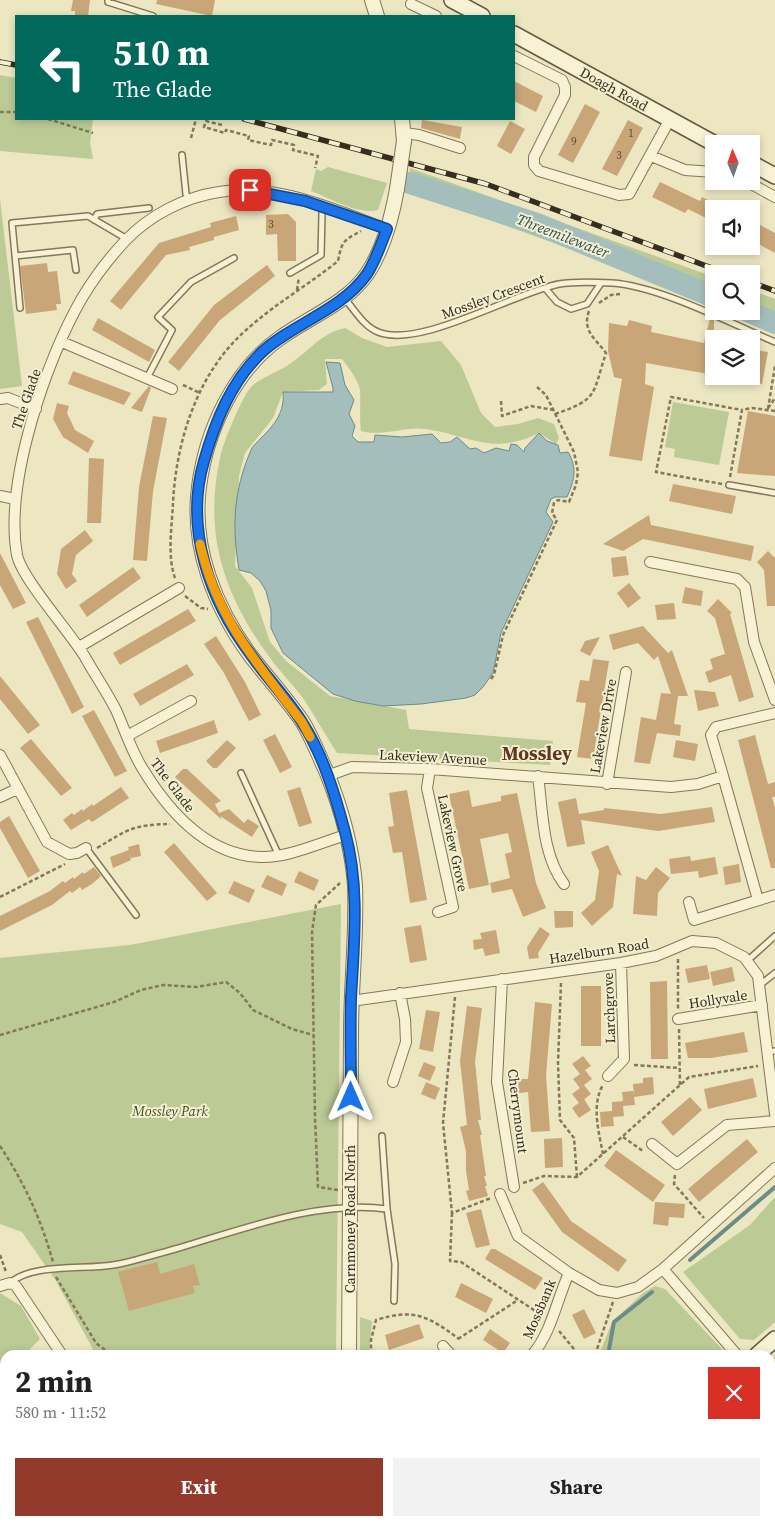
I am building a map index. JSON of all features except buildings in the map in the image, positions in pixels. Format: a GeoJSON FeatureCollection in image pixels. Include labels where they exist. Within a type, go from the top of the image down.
{"type":"FeatureCollection","features":[{"type":"Feature","properties":{"kind":"main road"},"geometry":{"type":"LineString","coordinates":[[452,0],[480,15]]}},
{"type":"Feature","properties":{"kind":"main road","name":"Doagh Road"},"geometry":{"type":"LineString","coordinates":[[515,35],[705,138]]}},
{"type":"Feature","properties":{"kind":"main road"},"geometry":{"type":"LineString","coordinates":[[760,168],[775,176]]}},
{"type":"Feature","properties":{"kind":"main road"},"geometry":{"type":"LineString","coordinates":[[763,1350],[775,1339]]}},
{"type":"Feature","properties":{"kind":"street"},"geometry":{"type":"LineString","coordinates":[[372,0],[377,15]]}},
{"type":"Feature","properties":{"kind":"street"},"geometry":{"type":"LineString","coordinates":[[410,4],[421,13]]}},
{"type":"Feature","properties":{"kind":"street"},"geometry":{"type":"LineString","coordinates":[[515,56],[562,80],[565,87],[565,95],[534,157],[534,165],[539,171],[619,195],[629,194],[670,119]]}},
{"type":"Feature","properties":{"kind":"street"},"geometry":{"type":"LineString","coordinates":[[403,131],[419,134],[460,148]]}},
{"type":"Feature","properties":{"kind":"street","name":"Carnmoney Road North"},"geometry":{"type":"LineString","coordinates":[[349,1350],[351,1001],[355,891],[346,834],[328,776],[302,722],[251,656],[222,609],[205,564],[199,541],[197,514],[203,464],[221,412],[232,390],[260,354],[278,339],[344,297],[367,274],[387,229],[397,189],[403,131]]}},
{"type":"Feature","properties":{"kind":"street"},"geometry":{"type":"LineString","coordinates":[[651,156],[685,170],[705,171]]}},
{"type":"Feature","properties":{"kind":"street"},"geometry":{"type":"LineString","coordinates":[[760,189],[775,197]]}},
{"type":"Feature","properties":{"kind":"street","name":"The Glade"},"geometry":{"type":"LineString","coordinates":[[346,834],[279,856],[260,857],[233,853],[210,842],[184,824],[173,813],[142,770],[114,708],[78,647],[27,575],[18,558],[15,533],[15,499],[26,444],[36,409],[62,342],[83,297],[127,239],[158,216],[189,199],[222,191],[250,190],[324,206],[387,229]]}},
{"type":"Feature","properties":{"kind":"street"},"geometry":{"type":"LineString","coordinates":[[62,342],[172,389]]}},
{"type":"Feature","properties":{"kind":"street"},"geometry":{"type":"LineString","coordinates":[[0,399],[8,398],[36,409]]}},
{"type":"Feature","properties":{"kind":"street"},"geometry":{"type":"LineString","coordinates":[[0,496],[15,499]]}},
{"type":"Feature","properties":{"kind":"street"},"geometry":{"type":"LineString","coordinates":[[650,562],[736,579],[745,587],[754,642],[775,700]]}},
{"type":"Feature","properties":{"kind":"street"},"geometry":{"type":"LineString","coordinates":[[78,647],[179,588]]}},
{"type":"Feature","properties":{"kind":"street","name":"Lakeview Drive"},"geometry":{"type":"LineString","coordinates":[[606,784],[626,672]]}},
{"type":"Feature","properties":{"kind":"street"},"geometry":{"type":"LineString","coordinates":[[127,736],[191,701]]}},
{"type":"Feature","properties":{"kind":"street"},"geometry":{"type":"LineString","coordinates":[[758,900],[711,735],[716,727],[775,713]]}},
{"type":"Feature","properties":{"kind":"street"},"geometry":{"type":"LineString","coordinates":[[0,755],[47,842],[69,854],[77,853],[86,848]]}},
{"type":"Feature","properties":{"kind":"street","name":"Lakeview Avenue"},"geometry":{"type":"LineString","coordinates":[[328,776],[352,767],[430,769],[538,776],[606,784],[671,787],[698,784],[723,776]]}},
{"type":"Feature","properties":{"kind":"street","name":"Lakeview Grove"},"geometry":{"type":"LineString","coordinates":[[430,769],[427,788],[452,907],[438,912]]}},
{"type":"Feature","properties":{"kind":"street"},"geometry":{"type":"LineString","coordinates":[[538,776],[549,855],[554,871],[564,884]]}},
{"type":"Feature","properties":{"kind":"street"},"geometry":{"type":"LineString","coordinates":[[0,797],[17,789]]}},
{"type":"Feature","properties":{"kind":"street"},"geometry":{"type":"LineString","coordinates":[[688,902],[694,920],[775,895]]}},
{"type":"Feature","properties":{"kind":"street","name":"Hazelburn Road"},"geometry":{"type":"LineString","coordinates":[[351,1001],[621,963],[656,956],[692,941],[716,943],[744,957],[758,976],[771,1051],[769,1064],[775,1114]]}},
{"type":"Feature","properties":{"kind":"street","name":"Larchgrove"},"geometry":{"type":"LineString","coordinates":[[608,1076],[624,1059],[621,963]]}},
{"type":"Feature","properties":{"kind":"street","name":"Cherrymount"},"geometry":{"type":"LineString","coordinates":[[502,979],[497,1082],[514,1187]]}},
{"type":"Feature","properties":{"kind":"street"},"geometry":{"type":"LineString","coordinates":[[393,1082],[406,1042],[405,1019],[400,993]]}},
{"type":"Feature","properties":{"kind":"street","name":"Hollyvale"},"geometry":{"type":"LineString","coordinates":[[678,1019],[762,1005]]}},
{"type":"Feature","properties":{"kind":"street"},"geometry":{"type":"LineString","coordinates":[[652,1144],[677,1164],[727,1124],[775,1120]]}},
{"type":"Feature","properties":{"kind":"street"},"geometry":{"type":"LineString","coordinates":[[500,1194],[518,1236],[569,1273],[599,1290],[617,1293],[638,1287],[663,1269],[710,1225],[767,1178],[775,1168]]}},
{"type":"Feature","properties":{"kind":"street"},"geometry":{"type":"LineString","coordinates":[[663,1269],[733,1350]]}},
{"type":"Feature","properties":{"kind":"street","name":"Mossbank"},"geometry":{"type":"LineString","coordinates":[[537,1350],[542,1344],[569,1273]]}},
{"type":"Feature","properties":{"kind":"street"},"geometry":{"type":"LineString","coordinates":[[5,1284],[16,1286],[59,1350]]}},
{"type":"Feature","properties":{"kind":"street"},"geometry":{"type":"LineString","coordinates":[[443,1346],[447,1350]]}},
{"type":"Feature","properties":{"kind":"lane"},"geometry":{"type":"LineString","coordinates":[[108,0],[108,2],[150,15]]}},
{"type":"Feature","properties":{"kind":"lane"},"geometry":{"type":"LineString","coordinates":[[182,154],[186,194],[189,199]]}},
{"type":"Feature","properties":{"kind":"lane"},"geometry":{"type":"LineString","coordinates":[[290,273],[321,255],[322,213],[324,206]]}},
{"type":"Feature","properties":{"kind":"lane"},"geometry":{"type":"LineString","coordinates":[[94,220],[97,214],[150,208]]}},
{"type":"Feature","properties":{"kind":"lane"},"geometry":{"type":"LineString","coordinates":[[20,308],[12,223],[88,216],[127,239]]}},
{"type":"Feature","properties":{"kind":"lane"},"geometry":{"type":"LineString","coordinates":[[15,256],[74,250],[76,270]]}},
{"type":"Feature","properties":{"kind":"lane"},"geometry":{"type":"LineString","coordinates":[[147,378],[172,330],[158,317],[191,282],[234,258]]}},
{"type":"Feature","properties":{"kind":"lane"},"geometry":{"type":"LineString","coordinates":[[545,288],[557,302],[571,309],[587,304],[601,283]]}},
{"type":"Feature","properties":{"kind":"lane","name":"Mossley Crescent"},"geometry":{"type":"LineString","coordinates":[[344,297],[367,326],[380,333],[417,333],[446,326],[545,288],[560,284],[601,283],[644,290],[775,342]]}},
{"type":"Feature","properties":{"kind":"lane"},"geometry":{"type":"LineString","coordinates":[[729,485],[775,493]]}},
{"type":"Feature","properties":{"kind":"lane"},"geometry":{"type":"LineString","coordinates":[[241,773],[279,856]]}},
{"type":"Feature","properties":{"kind":"lane"},"geometry":{"type":"LineString","coordinates":[[86,848],[136,914]]}},
{"type":"Feature","properties":{"kind":"lane"},"geometry":{"type":"LineString","coordinates":[[746,960],[775,936]]}},
{"type":"Feature","properties":{"kind":"lane"},"geometry":{"type":"LineString","coordinates":[[759,985],[775,973]]}},
{"type":"Feature","properties":{"kind":"lane"},"geometry":{"type":"LineString","coordinates":[[382,1136],[387,1209],[395,1264],[394,1301]]}},
{"type":"Feature","properties":{"kind":"lane"},"geometry":{"type":"LineString","coordinates":[[5,1284],[29,1272],[123,1264],[194,1244],[250,1225],[350,1199],[387,1209]]}},
{"type":"Feature","properties":{"kind":"path"},"geometry":{"type":"LineString","coordinates":[[0,112],[15,112]]}},
{"type":"Feature","properties":{"kind":"path"},"geometry":{"type":"LineString","coordinates":[[51,120],[93,133]]}},
{"type":"Feature","properties":{"kind":"path"},"geometry":{"type":"LineString","coordinates":[[191,138],[196,120]]}},
{"type":"Feature","properties":{"kind":"path"},"geometry":{"type":"LineString","coordinates":[[222,125],[206,121],[204,127],[225,133],[226,130],[249,136],[248,140],[271,145],[272,140],[294,145],[293,150],[318,156],[314,168]]}},
{"type":"Feature","properties":{"kind":"path"},"geometry":{"type":"LineString","coordinates":[[597,304],[611,294],[629,293]]}},
{"type":"Feature","properties":{"kind":"path"},"geometry":{"type":"LineString","coordinates":[[501,401],[502,416],[531,406],[554,412],[582,404],[592,396],[606,353],[588,333],[586,321],[593,308]]}},
{"type":"Feature","properties":{"kind":"path"},"geometry":{"type":"LineString","coordinates":[[768,409],[775,366]]}},
{"type":"Feature","properties":{"kind":"path"},"geometry":{"type":"LineString","coordinates":[[172,389],[176,382],[200,393]]}},
{"type":"Feature","properties":{"kind":"path"},"geometry":{"type":"LineString","coordinates":[[492,679],[503,635],[557,520],[552,513],[554,503],[558,500],[569,502],[576,485],[578,472],[574,452],[546,394],[537,387]]}},
{"type":"Feature","properties":{"kind":"path"},"geometry":{"type":"LineString","coordinates":[[742,410],[729,485],[656,472],[670,397],[742,410],[752,408],[775,411]]}},
{"type":"Feature","properties":{"kind":"path"},"geometry":{"type":"LineString","coordinates":[[768,409],[775,398]]}},
{"type":"Feature","properties":{"kind":"path"},"geometry":{"type":"LineString","coordinates":[[340,882],[316,905],[312,932],[313,1035],[318,1187],[350,1199]]}},
{"type":"Feature","properties":{"kind":"path"},"geometry":{"type":"LineString","coordinates":[[561,971],[558,1063],[560,1120],[574,1138],[577,1177]]}},
{"type":"Feature","properties":{"kind":"path"},"geometry":{"type":"LineString","coordinates":[[0,1035],[114,1002],[141,990],[163,985],[196,987],[226,982],[240,993],[253,1010],[292,1029],[313,1035]]}},
{"type":"Feature","properties":{"kind":"path"},"geometry":{"type":"LineString","coordinates":[[456,986],[443,1123],[452,1213],[450,1260],[462,1262],[550,1321],[575,1350]]}},
{"type":"Feature","properties":{"kind":"path"},"geometry":{"type":"LineString","coordinates":[[624,1059],[633,1065],[680,1068]]}},
{"type":"Feature","properties":{"kind":"path"},"geometry":{"type":"LineString","coordinates":[[514,1187],[544,1176],[577,1177],[689,1077],[769,1064]]}},
{"type":"Feature","properties":{"kind":"path"},"geometry":{"type":"LineString","coordinates":[[603,1154],[597,1115],[599,1092],[608,1076]]}},
{"type":"Feature","properties":{"kind":"path"},"geometry":{"type":"LineString","coordinates":[[622,1137],[645,1152],[652,1144]]}},
{"type":"Feature","properties":{"kind":"path"},"geometry":{"type":"LineString","coordinates":[[0,1146],[20,1176],[43,1226],[57,1280],[84,1326],[96,1343],[105,1350]]}},
{"type":"Feature","properties":{"kind":"path"},"geometry":{"type":"LineString","coordinates":[[677,1164],[674,1184],[710,1225]]}},
{"type":"Feature","properties":{"kind":"path"},"geometry":{"type":"LineString","coordinates":[[452,1213],[500,1194]]}},
{"type":"Feature","properties":{"kind":"path"},"geometry":{"type":"LineString","coordinates":[[0,1255],[5,1284]]}},
{"type":"Feature","properties":{"kind":"path"},"geometry":{"type":"LineString","coordinates":[[597,1350],[617,1293]]}},
{"type":"Feature","properties":{"kind":"path"},"geometry":{"type":"LineString","coordinates":[[433,1350],[458,1339],[518,1300]]}},
{"type":"Feature","properties":{"kind":"path"},"geometry":{"type":"LineString","coordinates":[[371,1350],[371,1340],[376,1320],[394,1314],[413,1314],[429,1318],[458,1339]]}},
{"type":"Feature","properties":{"kind":"green space"},"geometry":{"type":"Polygon","coordinates":[[[0,75],[15,78],[15,120],[93,120],[90,143],[93,159],[0,151],[0,75]]]}},
{"type":"Feature","properties":{"kind":"green space"},"geometry":{"type":"Polygon","coordinates":[[[328,167],[387,183],[378,210],[370,211],[353,208],[311,191],[316,169],[321,171],[328,167]]]}},
{"type":"Feature","properties":{"kind":"green space"},"geometry":{"type":"Polygon","coordinates":[[[410,168],[705,274],[705,298],[407,190],[410,168]]]}},
{"type":"Feature","properties":{"kind":"green space"},"geometry":{"type":"Polygon","coordinates":[[[0,199],[22,386],[0,389],[0,199]]]}},
{"type":"Feature","properties":{"kind":"green space"},"geometry":{"type":"Polygon","coordinates":[[[760,293],[775,299],[775,323],[760,317],[760,293]]]}},
{"type":"Feature","properties":{"kind":"green space"},"geometry":{"type":"Polygon","coordinates":[[[345,328],[362,338],[387,347],[441,341],[461,365],[481,413],[495,427],[518,424],[538,418],[554,424],[559,438],[556,444],[539,433],[523,440],[495,444],[418,428],[377,433],[361,431],[360,390],[357,382],[342,359],[325,359],[327,384],[319,390],[283,392],[273,418],[245,453],[239,476],[235,566],[252,588],[270,642],[286,661],[330,696],[406,710],[409,729],[553,741],[550,765],[337,753],[305,701],[265,651],[238,605],[220,559],[214,510],[220,458],[229,432],[243,399],[252,386],[293,362],[321,339],[345,328]]]}},
{"type":"Feature","properties":{"kind":"green space"},"geometry":{"type":"Polygon","coordinates":[[[673,402],[729,412],[719,465],[674,457],[675,449],[665,447],[673,402]]]}},
{"type":"Feature","properties":{"kind":"green space","name":"Mossley Park"},"geometry":{"type":"Polygon","coordinates":[[[341,904],[336,1350],[93,1350],[56,1281],[22,1232],[0,1224],[0,958],[130,945],[341,904]]]}},
{"type":"Feature","properties":{"kind":"green space"},"geometry":{"type":"Polygon","coordinates":[[[775,1197],[775,1322],[754,1340],[740,1339],[683,1272],[750,1225],[775,1197]]]}},
{"type":"Feature","properties":{"kind":"green space"},"geometry":{"type":"Polygon","coordinates":[[[655,1286],[665,1289],[722,1350],[601,1350],[612,1322],[643,1293],[655,1286]]]}},
{"type":"Feature","properties":{"kind":"green space"},"geometry":{"type":"Polygon","coordinates":[[[0,1293],[21,1306],[40,1339],[29,1350],[0,1350],[0,1293]]]}},
{"type":"Feature","properties":{"kind":"green space"},"geometry":{"type":"Polygon","coordinates":[[[360,1317],[372,1321],[369,1350],[360,1350],[360,1317]]]}},
{"type":"Feature","properties":{"kind":"water"},"geometry":{"type":"Polygon","coordinates":[[[326,362],[340,363],[345,385],[354,400],[349,414],[355,426],[352,436],[358,442],[374,442],[375,435],[402,437],[432,434],[441,443],[450,442],[457,437],[470,449],[476,448],[484,453],[496,448],[509,451],[511,444],[517,445],[524,452],[525,448],[539,433],[547,441],[558,445],[560,453],[568,452],[571,458],[574,474],[567,497],[551,499],[546,512],[553,522],[501,633],[493,673],[475,695],[421,704],[383,706],[355,701],[333,694],[283,653],[271,628],[271,610],[266,591],[260,581],[251,573],[239,570],[235,539],[237,495],[251,450],[271,428],[278,417],[281,411],[283,392],[333,392],[326,362]]]}},
{"type":"Feature","properties":{"kind":"waterway","name":"Threemilewater"},"geometry":{"type":"LineString","coordinates":[[410,183],[537,224],[705,293]]}},
{"type":"Feature","properties":{"kind":"waterway","name":"Threemilewater"},"geometry":{"type":"LineString","coordinates":[[760,317],[775,323]]}},
{"type":"Feature","properties":{"kind":"waterway"},"geometry":{"type":"LineString","coordinates":[[690,1260],[775,1187]]}},
{"type":"Feature","properties":{"kind":"waterway"},"geometry":{"type":"LineString","coordinates":[[609,1350],[614,1322],[652,1292]]}},
{"type":"Feature","properties":{"kind":"railway"},"geometry":{"type":"LineString","coordinates":[[0,62],[15,65]]}},
{"type":"Feature","properties":{"kind":"railway"},"geometry":{"type":"LineString","coordinates":[[248,120],[486,184],[705,265]]}},
{"type":"Feature","properties":{"kind":"railway"},"geometry":{"type":"LineString","coordinates":[[760,285],[775,291]]}},
{"type":"Feature","properties":{"kind":"slow traffic"},"geometry":{"type":"LineString","coordinates":[[200,544],[213,587],[235,633],[302,722],[310,737]]}},
{"type":"Feature","properties":{"kind":"district","name":"Mossley"},"geometry":{"type":"Point","coordinates":[537,753]}},
{"type":"Feature","properties":{"kind":"route"},"geometry":{"type":"LineString","coordinates":[[250,190],[281,195],[324,206],[387,229],[367,274],[357,286],[318,315],[278,339],[260,354],[232,390],[212,436],[203,464],[198,489],[199,541],[205,564],[222,609],[235,633],[251,656],[302,722],[328,776],[346,834],[352,860],[355,906],[351,1001],[351,1097]]}}]}
